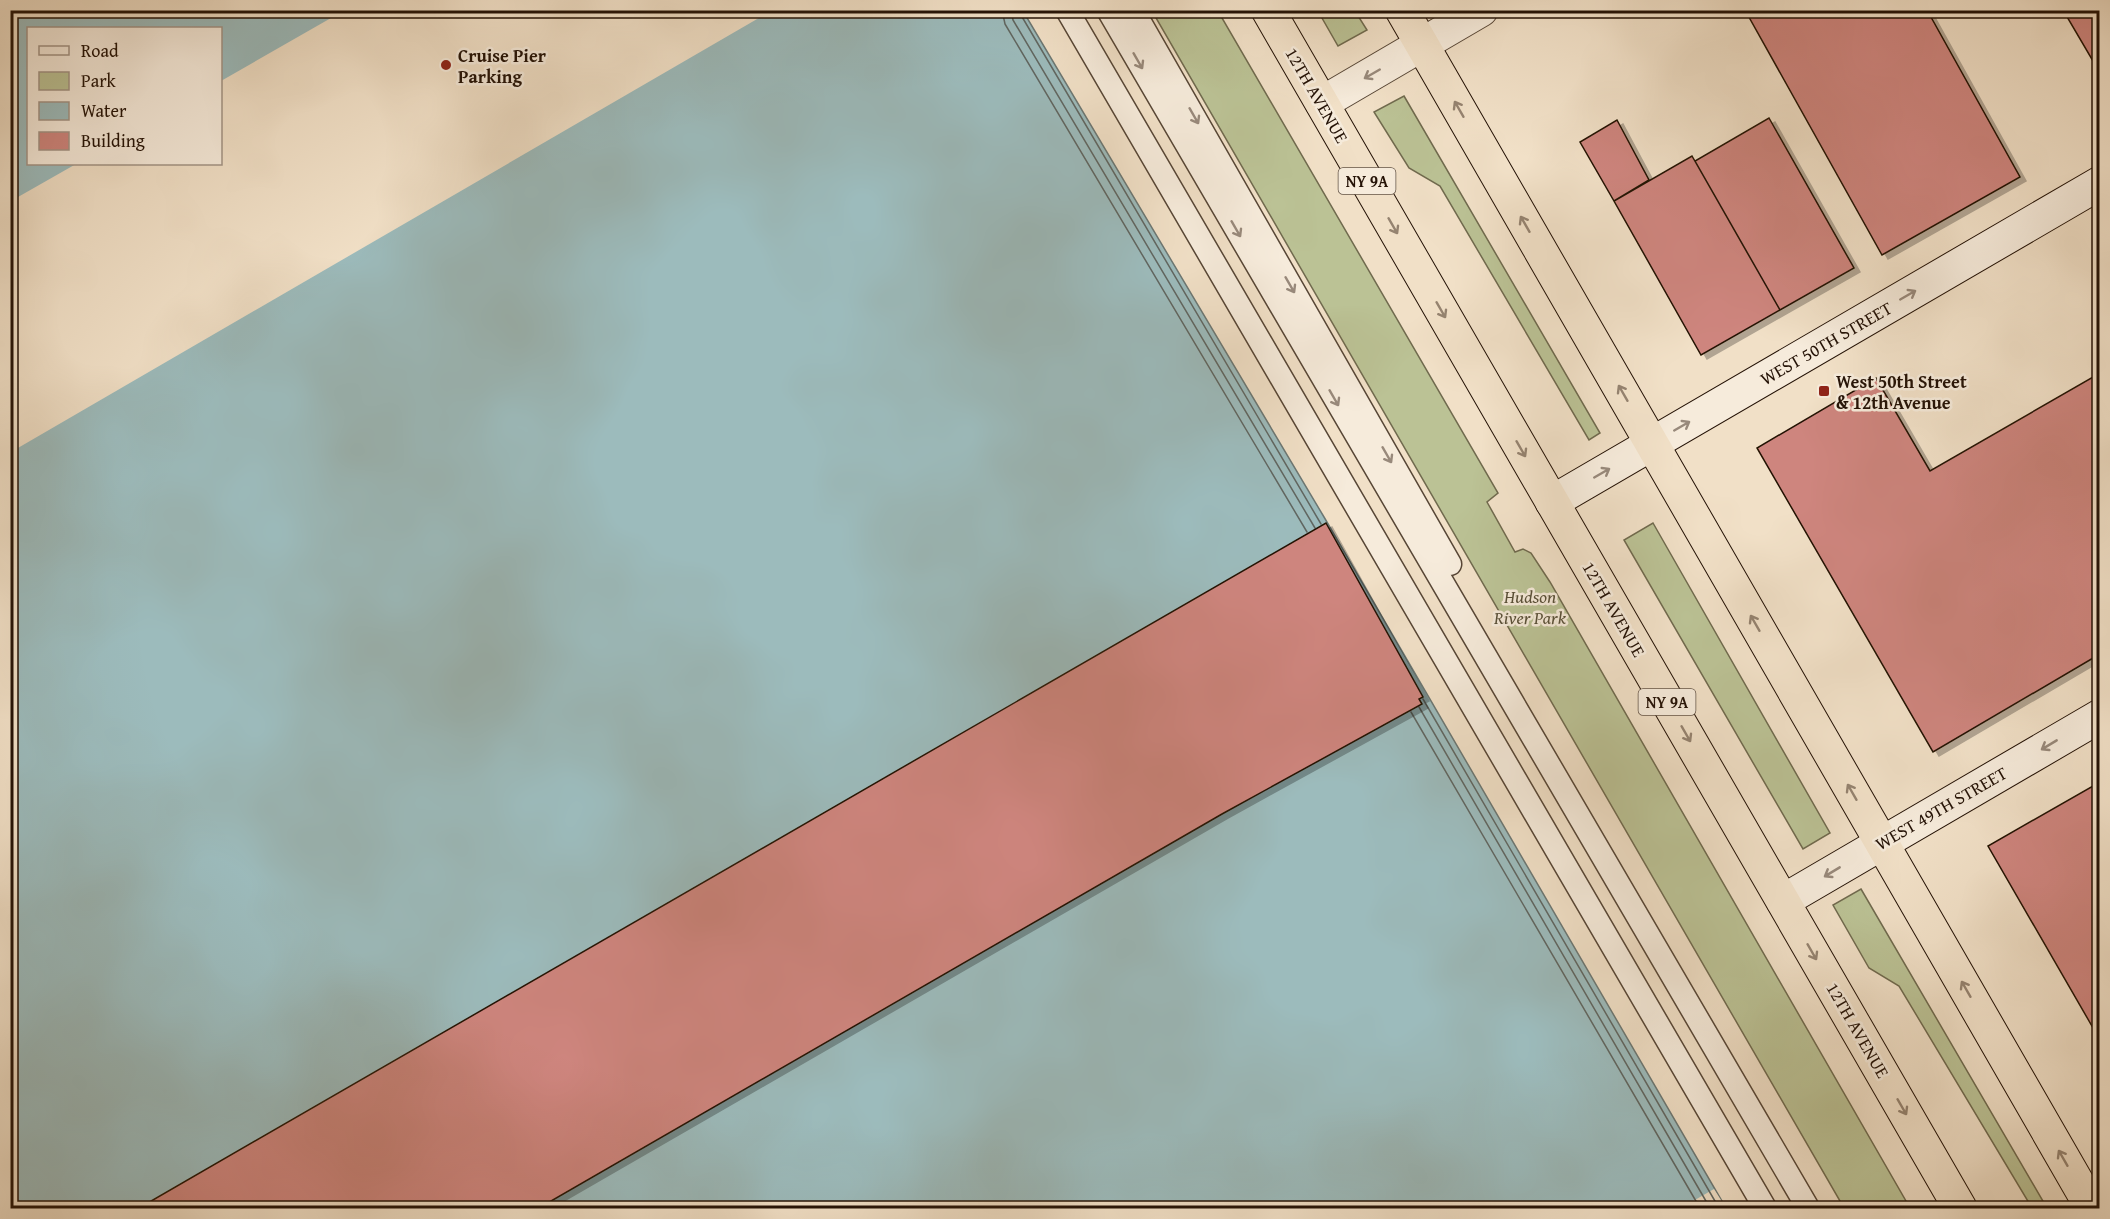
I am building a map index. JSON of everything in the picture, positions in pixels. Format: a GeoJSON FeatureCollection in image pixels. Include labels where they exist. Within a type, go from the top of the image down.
{"type":"FeatureCollection","features":[{"type":"Feature","properties":{"kind":"highway","name":"12TH AVENUE"},"geometry":{"type":"LineString","coordinates":[[1268,10],[1960,1209]]}},
{"type":"Feature","properties":{"kind":"highway"},"geometry":{"type":"LineString","coordinates":[[1402,10],[2092,1209]]}},
{"type":"Feature","properties":{"kind":"main road"},"geometry":{"type":"LineString","coordinates":[[1322,103],[1481,10]]}},
{"type":"Feature","properties":{"kind":"main road","name":"WEST 50TH STREET"},"geometry":{"type":"LineString","coordinates":[[1552,502],[2100,183]]}},
{"type":"Feature","properties":{"kind":"main road","name":"WEST 49TH STREET"},"geometry":{"type":"LineString","coordinates":[[1783,901],[2100,716]]}},
{"type":"Feature","properties":{"kind":"lane"},"geometry":{"type":"LineString","coordinates":[[1067,10],[1765,1209]]}},
{"type":"Feature","properties":{"kind":"lane"},"geometry":{"type":"LineString","coordinates":[[1108,10],[1808,1209]]}},
{"type":"Feature","properties":{"kind":"lane"},"geometry":{"type":"LineString","coordinates":[[1134,10],[1449,564],[1824,1209]]}},
{"type":"Feature","properties":{"kind":"green space","name":"Hudson River Park"},"geometry":{"type":"Polygon","coordinates":[[[1152,11],[1218,11],[1498,493],[1487,502],[1515,552],[1523,549],[1531,553],[1550,582],[1910,1208],[1844,1208],[1152,11]]]}},
{"type":"Feature","properties":{"kind":"green space"},"geometry":{"type":"Polygon","coordinates":[[[1318,11],[1355,11],[1367,30],[1338,46],[1318,11]]]}},
{"type":"Feature","properties":{"kind":"green space"},"geometry":{"type":"Polygon","coordinates":[[[1404,96],[1600,433],[1589,440],[1440,186],[1409,168],[1374,112],[1404,96]]]}},
{"type":"Feature","properties":{"kind":"green space"},"geometry":{"type":"Polygon","coordinates":[[[1653,523],[1830,833],[1803,849],[1624,540],[1653,523]]]}},
{"type":"Feature","properties":{"kind":"green space"},"geometry":{"type":"Polygon","coordinates":[[[1861,889],[2047,1208],[2032,1208],[1899,986],[1869,968],[1833,905],[1861,889]]]}},
{"type":"Feature","properties":{"kind":"water"},"geometry":{"type":"Polygon","coordinates":[[[10,11],[1023,11],[1324,517],[1726,1208],[11,1208],[10,11]]]}},
{"type":"Feature","properties":{"kind":"pier"},"geometry":{"type":"Polygon","coordinates":[[[345,10],[771,11],[11,452],[11,201],[74,165],[222,165],[222,80],[345,10]]]}},
{"type":"Feature","properties":{"kind":"pier"},"geometry":{"type":"Polygon","coordinates":[[[1714,1189],[1726,1208],[1681,1208],[1714,1189]]]}},
{"type":"Feature","properties":{"kind":"building"},"geometry":{"type":"Polygon","coordinates":[[[1745,10],[1927,10],[2020,177],[1882,255],[1745,10]]]}},
{"type":"Feature","properties":{"kind":"building"},"geometry":{"type":"Polygon","coordinates":[[[2063,10],[2100,10],[2100,73],[2063,10]]]}},
{"type":"Feature","properties":{"kind":"building"},"geometry":{"type":"Polygon","coordinates":[[[1769,118],[1854,268],[1780,310],[1695,161],[1769,118]]]}},
{"type":"Feature","properties":{"kind":"building"},"geometry":{"type":"Polygon","coordinates":[[[1617,120],[1649,180],[1614,201],[1580,142],[1617,120]]]}},
{"type":"Feature","properties":{"kind":"building"},"geometry":{"type":"Polygon","coordinates":[[[1692,156],[1780,310],[1701,355],[1614,201],[1692,156]]]}},
{"type":"Feature","properties":{"kind":"building"},"geometry":{"type":"Polygon","coordinates":[[[2100,373],[2100,654],[1933,752],[1757,448],[1876,378],[1930,471],[2100,373]]]}},
{"type":"Feature","properties":{"kind":"building"},"geometry":{"type":"Polygon","coordinates":[[[1326,523],[1423,697],[1419,699],[1422,704],[1222,814],[539,1208],[139,1208],[1326,523]]]}},
{"type":"Feature","properties":{"kind":"building"},"geometry":{"type":"Polygon","coordinates":[[[2100,782],[2100,1040],[1988,846],[2100,782]]]}},
{"type":"Feature","properties":{"kind":"place","name":"Cruise Pier Parking"},"geometry":{"type":"Point","coordinates":[446,65]}},
{"type":"Feature","properties":{"kind":"place","name":"West 50th Street & 12th Avenue"},"geometry":{"type":"Point","coordinates":[1824,391]}}]}
